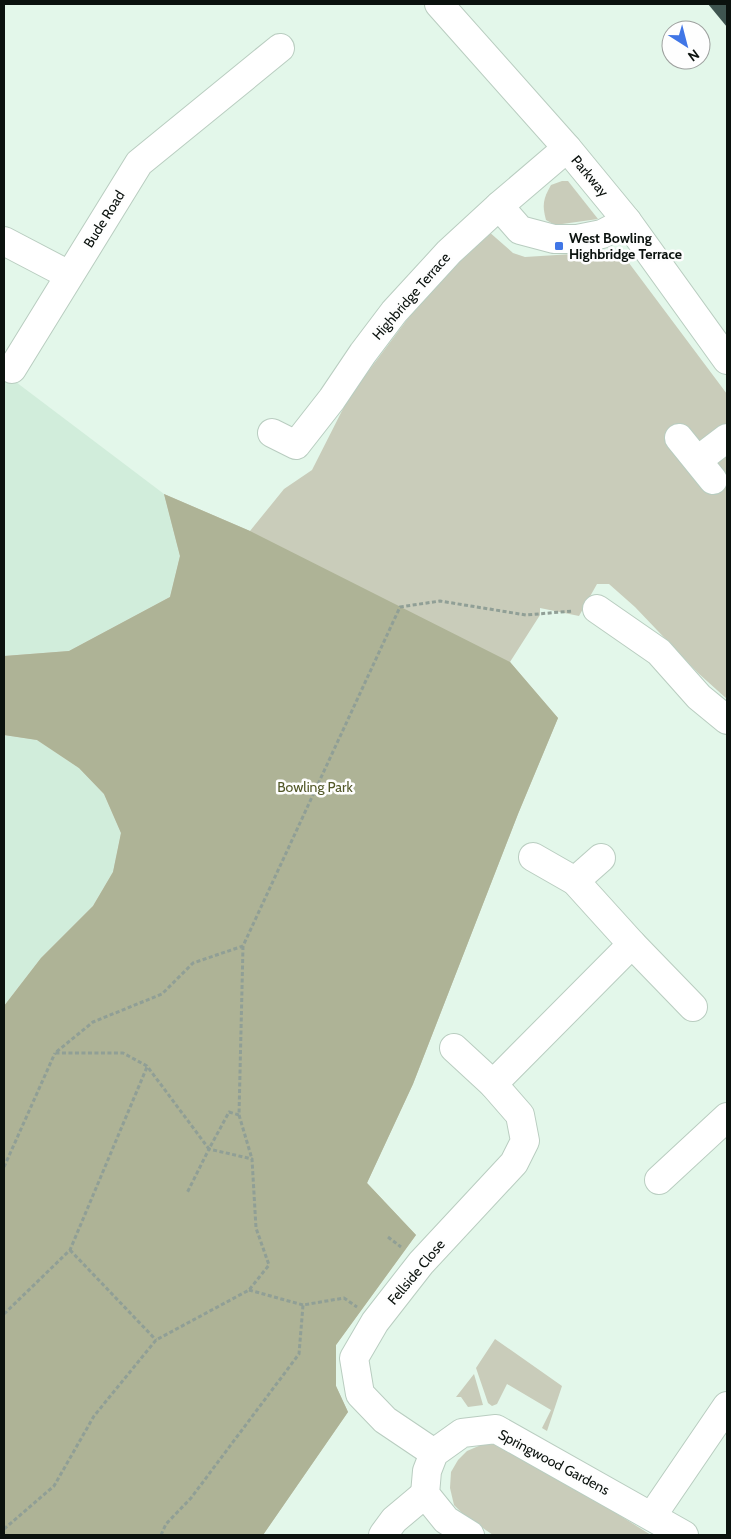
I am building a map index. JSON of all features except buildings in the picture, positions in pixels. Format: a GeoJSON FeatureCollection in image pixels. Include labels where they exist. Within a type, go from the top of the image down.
{"type":"FeatureCollection","features":[{"type":"Feature","properties":{"kind":"street","name":"Parkway"},"geometry":{"type":"LineString","coordinates":[[439,4],[567,148],[627,221],[727,360]]}},
{"type":"Feature","properties":{"kind":"street","name":"Bude Road"},"geometry":{"type":"LineString","coordinates":[[12,369],[139,163],[280,48]]}},
{"type":"Feature","properties":{"kind":"street","name":"Highbridge Terrace"},"geometry":{"type":"LineString","coordinates":[[272,433],[296,445],[332,399],[394,312],[449,252],[567,148]]}},
{"type":"Feature","properties":{"kind":"street"},"geometry":{"type":"LineString","coordinates":[[499,206],[520,230],[554,238],[577,239],[602,234],[627,221]]}},
{"type":"Feature","properties":{"kind":"street"},"geometry":{"type":"LineString","coordinates":[[4,241],[69,275]]}},
{"type":"Feature","properties":{"kind":"street"},"geometry":{"type":"LineString","coordinates":[[679,438],[705,470],[727,438]]}},
{"type":"Feature","properties":{"kind":"street"},"geometry":{"type":"LineString","coordinates":[[597,609],[659,652],[699,698],[727,720]]}},
{"type":"Feature","properties":{"kind":"street"},"geometry":{"type":"LineString","coordinates":[[533,857],[574,881],[692,1007]]}},
{"type":"Feature","properties":{"kind":"street"},"geometry":{"type":"LineString","coordinates":[[574,881],[601,858]]}},
{"type":"Feature","properties":{"kind":"street"},"geometry":{"type":"LineString","coordinates":[[493,1084],[632,944]]}},
{"type":"Feature","properties":{"kind":"street","name":"Fellside Close"},"geometry":{"type":"LineString","coordinates":[[434,1453],[385,1420],[360,1394],[354,1358],[375,1322],[415,1270],[514,1163],[525,1141],[520,1115],[493,1084],[453,1056]]}},
{"type":"Feature","properties":{"kind":"street"},"geometry":{"type":"LineString","coordinates":[[659,1180],[727,1117]]}},
{"type":"Feature","properties":{"kind":"street"},"geometry":{"type":"LineString","coordinates":[[652,1516],[727,1406]]}},
{"type":"Feature","properties":{"kind":"street","name":"Springwood Gardens"},"geometry":{"type":"LineString","coordinates":[[434,1453],[462,1432],[496,1429],[684,1535]]}},
{"type":"Feature","properties":{"kind":"street"},"geometry":{"type":"LineString","coordinates":[[434,1453],[426,1471],[425,1494],[446,1520],[470,1535]]}},
{"type":"Feature","properties":{"kind":"street"},"geometry":{"type":"LineString","coordinates":[[383,1535],[394,1520],[425,1494]]}},
{"type":"Feature","properties":{"kind":"path"},"geometry":{"type":"LineString","coordinates":[[4,1529],[54,1486],[94,1416],[156,1340],[249,1290],[268,1265],[256,1228],[252,1159],[239,1115],[243,946],[400,607],[440,601],[526,615],[597,609]]}},
{"type":"Feature","properties":{"kind":"path"},"geometry":{"type":"LineString","coordinates":[[4,1167],[55,1053],[93,1022],[162,994],[193,963],[243,946]]}},
{"type":"Feature","properties":{"kind":"path"},"geometry":{"type":"LineString","coordinates":[[55,1053],[123,1053],[147,1066],[209,1149],[252,1159]]}},
{"type":"Feature","properties":{"kind":"path"},"geometry":{"type":"LineString","coordinates":[[4,1314],[70,1250],[147,1066]]}},
{"type":"Feature","properties":{"kind":"path"},"geometry":{"type":"LineString","coordinates":[[187,1193],[229,1112],[239,1115]]}},
{"type":"Feature","properties":{"kind":"path"},"geometry":{"type":"LineString","coordinates":[[70,1250],[156,1340]]}},
{"type":"Feature","properties":{"kind":"path"},"geometry":{"type":"LineString","coordinates":[[249,1290],[303,1305],[344,1298]]}},
{"type":"Feature","properties":{"kind":"path"},"geometry":{"type":"LineString","coordinates":[[161,1535],[166,1524],[190,1498],[299,1354],[303,1305]]}},
{"type":"Feature","properties":{"kind":"shaded area"},"geometry":{"type":"Polygon","coordinates":[[[4,373],[164,494],[180,556],[170,597],[69,651],[4,656],[4,373]]]}},
{"type":"Feature","properties":{"kind":"shaded area"},"geometry":{"type":"Polygon","coordinates":[[[4,735],[37,740],[79,768],[104,794],[121,833],[113,872],[93,906],[41,958],[4,1006],[4,735]]]}},
{"type":"Feature","properties":{"kind":"green space"},"geometry":{"type":"Polygon","coordinates":[[[568,181],[598,219],[555,225],[546,220],[544,202],[546,194],[551,185],[568,181]]]}},
{"type":"Feature","properties":{"kind":"green space","name":"Bowling Park"},"geometry":{"type":"Polygon","coordinates":[[[488,231],[513,253],[525,257],[620,251],[727,394],[727,434],[716,465],[727,447],[727,699],[698,673],[635,607],[609,584],[597,584],[579,616],[540,608],[540,615],[510,662],[558,718],[518,814],[413,1084],[367,1183],[416,1235],[336,1345],[336,1386],[348,1412],[263,1535],[4,1535],[4,1006],[41,958],[93,906],[113,872],[121,833],[104,794],[79,768],[37,740],[4,735],[4,656],[69,651],[170,597],[180,556],[164,494],[250,531],[284,489],[312,470],[349,397],[433,285],[488,231]]]}},
{"type":"Feature","properties":{"kind":"green space","name":"Bowling Park"},"geometry":{"type":"Polygon","coordinates":[[[164,494],[250,531],[510,662],[558,718],[518,814],[413,1084],[367,1183],[416,1235],[336,1345],[336,1386],[348,1412],[263,1535],[4,1535],[4,1006],[41,958],[93,906],[113,872],[121,833],[104,794],[79,768],[37,740],[4,735],[4,656],[69,651],[170,597],[180,556],[164,494]]]}},
{"type":"Feature","properties":{"kind":"green space"},"geometry":{"type":"Polygon","coordinates":[[[495,1339],[562,1386],[547,1431],[542,1428],[551,1410],[507,1384],[497,1404],[492,1406],[488,1403],[476,1368],[495,1339]]]}},
{"type":"Feature","properties":{"kind":"green space"},"geometry":{"type":"Polygon","coordinates":[[[474,1374],[483,1405],[468,1407],[461,1397],[456,1397],[474,1374]]]}},
{"type":"Feature","properties":{"kind":"green space"},"geometry":{"type":"Polygon","coordinates":[[[494,1444],[510,1447],[651,1535],[493,1535],[464,1515],[454,1505],[450,1488],[451,1472],[458,1460],[467,1451],[481,1445],[494,1444]]]}},
{"type":"Feature","properties":{"kind":"place","name":"West Bowling Highbridge Terrace"},"geometry":{"type":"Point","coordinates":[559,246]}}]}
